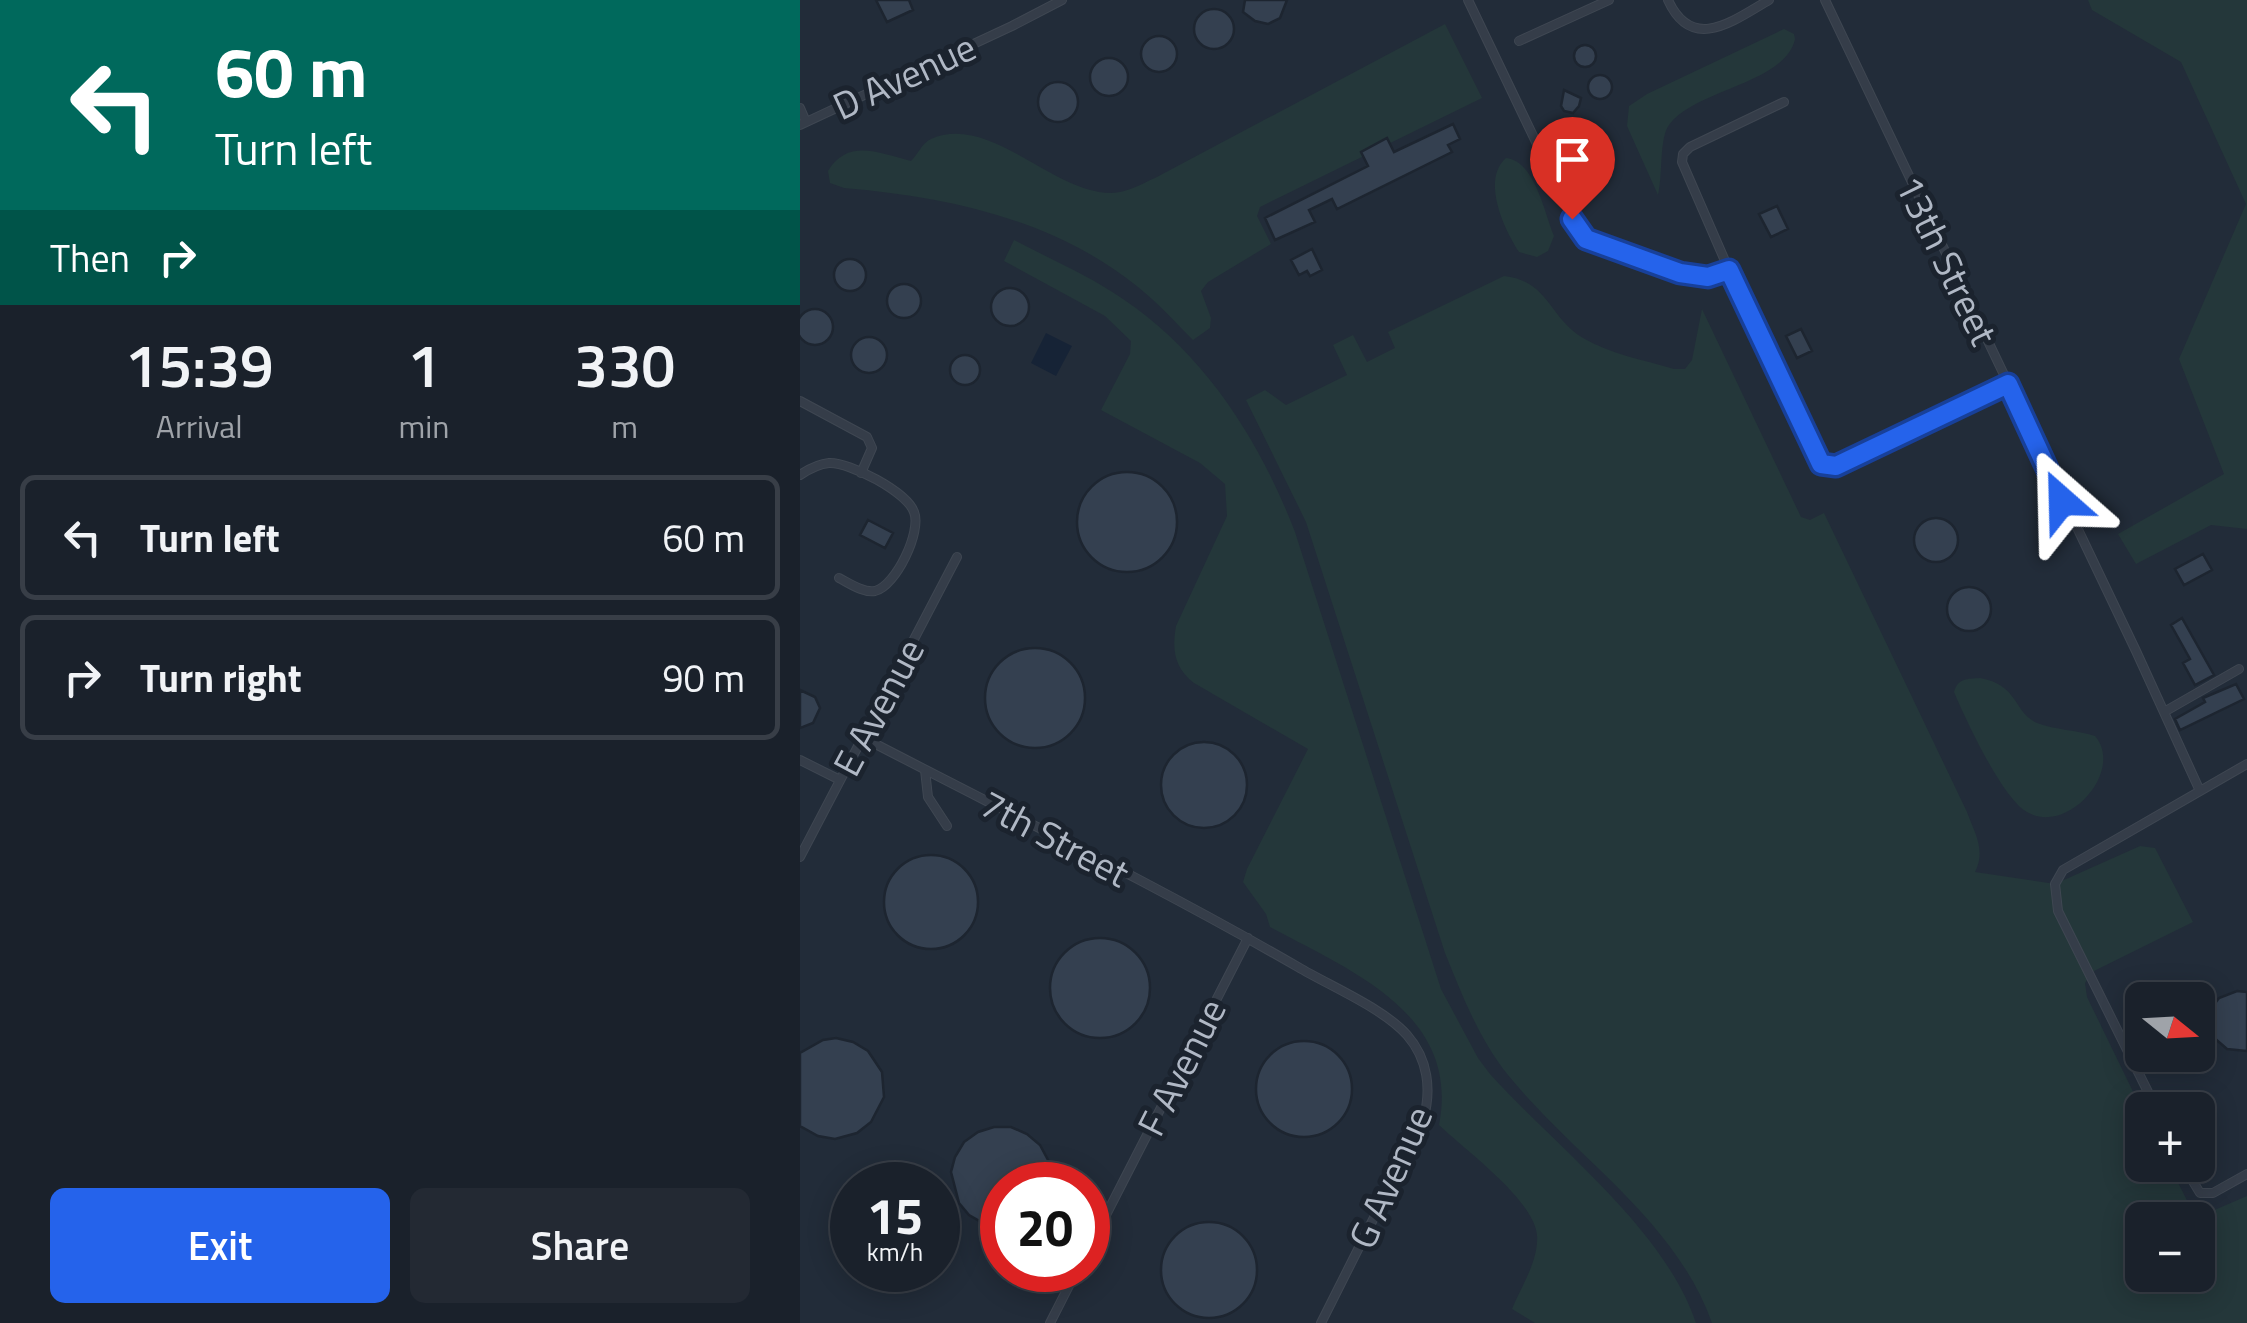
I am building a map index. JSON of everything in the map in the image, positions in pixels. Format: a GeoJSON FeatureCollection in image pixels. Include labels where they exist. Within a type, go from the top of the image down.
{"type":"FeatureCollection","features":[{"type":"Feature","properties":{"kind":"lane","name":"D Avenue"},"geometry":{"type":"LineString","coordinates":[[803,123],[1062,0]]}},
{"type":"Feature","properties":{"kind":"lane"},"geometry":{"type":"LineString","coordinates":[[1468,0],[1580,234],[1686,275],[1716,276],[1729,270]]}},
{"type":"Feature","properties":{"kind":"lane"},"geometry":{"type":"LineString","coordinates":[[1520,41],[1608,0]]}},
{"type":"Feature","properties":{"kind":"lane"},"geometry":{"type":"LineString","coordinates":[[1668,0],[1687,25],[1698,30],[1712,29],[1769,0]]}},
{"type":"Feature","properties":{"kind":"lane","name":"13th Street"},"geometry":{"type":"LineString","coordinates":[[1825,0],[2200,790]]}},
{"type":"Feature","properties":{"kind":"lane"},"geometry":{"type":"LineString","coordinates":[[1784,102],[1690,147],[1682,154],[1682,162],[1821,464],[1836,466],[2008,384]]}},
{"type":"Feature","properties":{"kind":"lane"},"geometry":{"type":"LineString","coordinates":[[800,108],[803,123]]}},
{"type":"Feature","properties":{"kind":"lane"},"geometry":{"type":"LineString","coordinates":[[800,401],[867,437],[872,448],[861,473]]}},
{"type":"Feature","properties":{"kind":"lane"},"geometry":{"type":"LineString","coordinates":[[800,475],[828,463],[861,473],[906,499],[916,516],[916,529],[895,574],[883,587],[865,590],[839,578]]}},
{"type":"Feature","properties":{"kind":"lane","name":"E Avenue"},"geometry":{"type":"LineString","coordinates":[[800,857],[957,557]]}},
{"type":"Feature","properties":{"kind":"lane"},"geometry":{"type":"LineString","coordinates":[[2164,712],[2239,669]]}},
{"type":"Feature","properties":{"kind":"lane","name":"7th Street"},"geometry":{"type":"LineString","coordinates":[[862,737],[1248,938]]}},
{"type":"Feature","properties":{"kind":"lane"},"geometry":{"type":"LineString","coordinates":[[800,760],[840,780]]}},
{"type":"Feature","properties":{"kind":"lane"},"geometry":{"type":"LineString","coordinates":[[2147,1092],[2058,911],[2055,884],[2063,870],[2247,764]]}},
{"type":"Feature","properties":{"kind":"lane"},"geometry":{"type":"LineString","coordinates":[[925,770],[928,797],[947,826]]}},
{"type":"Feature","properties":{"kind":"lane","name":"F Avenue"},"geometry":{"type":"LineString","coordinates":[[1110,1207],[1248,938]]}},
{"type":"Feature","properties":{"kind":"lane","name":"G Avenue"},"geometry":{"type":"LineString","coordinates":[[1248,938],[1399,1027],[1417,1049],[1428,1079],[1424,1120],[1321,1323]]}},
{"type":"Feature","properties":{"kind":"lane"},"geometry":{"type":"LineString","coordinates":[[2193,1182],[2200,1193],[2213,1193],[2247,1174]]}},
{"type":"Feature","properties":{"kind":"lane"},"geometry":{"type":"LineString","coordinates":[[1051,1323],[1067,1292]]}},
{"type":"Feature","properties":{"kind":"shaded area"},"geometry":{"type":"Polygon","coordinates":[[[2088,0],[2247,0],[2247,529],[2211,525],[2136,564],[2118,534],[2224,474],[2179,359],[2246,204],[2181,62],[2092,10],[2088,0]]]}},
{"type":"Feature","properties":{"kind":"shaded area"},"geometry":{"type":"Polygon","coordinates":[[[1445,24],[1482,98],[1260,207],[1257,216],[1271,244],[1208,282],[1201,291],[1211,318],[1210,328],[1193,340],[1145,293],[1106,264],[1035,228],[961,205],[830,183],[828,171],[845,154],[876,152],[911,161],[931,139],[953,134],[976,136],[998,145],[1089,190],[1123,192],[1445,24]]]}},
{"type":"Feature","properties":{"kind":"shaded area"},"geometry":{"type":"Polygon","coordinates":[[[1784,29],[1794,34],[1795,39],[1788,54],[1775,66],[1698,103],[1669,125],[1658,195],[1627,126],[1629,106],[1784,29]]]}},
{"type":"Feature","properties":{"kind":"shaded area"},"geometry":{"type":"Polygon","coordinates":[[[1506,158],[1516,161],[1531,178],[1554,236],[1548,251],[1537,257],[1519,252],[1498,205],[1495,179],[1506,158]]]}},
{"type":"Feature","properties":{"kind":"shaded area"},"geometry":{"type":"Polygon","coordinates":[[[1014,240],[1097,283],[1152,321],[1204,373],[1247,433],[1295,532],[1441,989],[1490,1074],[1606,1191],[1660,1254],[1696,1323],[1535,1323],[1512,1309],[1535,1254],[1537,1235],[1533,1221],[1512,1191],[1439,1125],[1441,1086],[1433,1053],[1416,1024],[1364,979],[1270,927],[1266,914],[1243,882],[1308,749],[1194,683],[1178,664],[1174,643],[1176,626],[1227,516],[1225,484],[1200,463],[1101,410],[1130,354],[1131,341],[1105,316],[1004,261],[1014,240]]]}},
{"type":"Feature","properties":{"kind":"shaded area"},"geometry":{"type":"Polygon","coordinates":[[[1504,276],[1531,285],[1572,330],[1593,344],[1674,369],[1685,369],[1692,360],[1702,309],[1801,517],[1810,520],[1824,513],[1967,812],[1979,849],[1975,872],[2055,884],[2140,846],[2155,848],[2193,922],[2092,972],[2085,983],[2087,997],[2133,1092],[2125,1092],[2125,1182],[2178,1182],[2188,1202],[2125,1202],[2125,1292],[2215,1292],[2215,1210],[2247,1196],[2247,1323],[1712,1323],[1674,1252],[1621,1191],[1508,1075],[1472,1016],[1445,953],[1306,522],[1246,400],[1265,390],[1286,405],[1347,375],[1333,345],[1353,335],[1367,362],[1395,348],[1388,332],[1504,276]]]}},
{"type":"Feature","properties":{"kind":"shaded area"},"geometry":{"type":"Polygon","coordinates":[[[1980,678],[2002,686],[2037,723],[2095,736],[2102,750],[2103,766],[2097,782],[2074,808],[2043,817],[2027,812],[2007,791],[1954,692],[1961,682],[1980,678]]]}},
{"type":"Feature","properties":{"kind":"water"},"geometry":{"type":"Polygon","coordinates":[[[1046,333],[1072,346],[1056,376],[1031,363],[1046,333]]]}},
{"type":"Feature","properties":{"kind":"building"},"geometry":{"type":"Polygon","coordinates":[[[876,0],[909,0],[913,10],[887,22],[876,0]]]}},
{"type":"Feature","properties":{"kind":"building"},"geometry":{"type":"Polygon","coordinates":[[[1245,0],[1287,0],[1280,18],[1268,24],[1243,12],[1245,0]]]}},
{"type":"Feature","properties":{"kind":"building"},"geometry":{"type":"Polygon","coordinates":[[[1214,9],[1228,15],[1234,29],[1228,43],[1214,49],[1200,43],[1194,29],[1200,15],[1214,9]]]}},
{"type":"Feature","properties":{"kind":"building"},"geometry":{"type":"Polygon","coordinates":[[[1159,36],[1172,41],[1177,54],[1172,67],[1159,72],[1146,67],[1141,54],[1146,41],[1159,36]]]}},
{"type":"Feature","properties":{"kind":"building"},"geometry":{"type":"Polygon","coordinates":[[[1581,45],[1589,45],[1596,56],[1589,67],[1581,67],[1574,60],[1574,52],[1581,45]]]}},
{"type":"Feature","properties":{"kind":"building"},"geometry":{"type":"Polygon","coordinates":[[[1109,58],[1122,64],[1128,77],[1122,90],[1109,96],[1096,90],[1090,77],[1096,64],[1109,58]]]}},
{"type":"Feature","properties":{"kind":"building"},"geometry":{"type":"Polygon","coordinates":[[[1600,75],[1612,87],[1600,99],[1588,87],[1600,75]]]}},
{"type":"Feature","properties":{"kind":"building"},"geometry":{"type":"Polygon","coordinates":[[[1058,82],[1072,88],[1078,102],[1072,116],[1058,122],[1044,116],[1038,102],[1044,88],[1058,82]]]}},
{"type":"Feature","properties":{"kind":"building"},"geometry":{"type":"Polygon","coordinates":[[[1564,90],[1581,98],[1573,113],[1561,106],[1564,90]]]}},
{"type":"Feature","properties":{"kind":"building"},"geometry":{"type":"Polygon","coordinates":[[[1453,124],[1460,139],[1448,145],[1452,152],[1337,209],[1332,199],[1309,210],[1315,222],[1275,240],[1265,218],[1368,166],[1361,152],[1387,138],[1394,152],[1453,124]]]}},
{"type":"Feature","properties":{"kind":"building"},"geometry":{"type":"Polygon","coordinates":[[[1777,206],[1788,229],[1771,237],[1759,214],[1777,206]]]}},
{"type":"Feature","properties":{"kind":"building"},"geometry":{"type":"Polygon","coordinates":[[[1312,249],[1322,270],[1310,276],[1307,271],[1299,275],[1291,260],[1312,249]]]}},
{"type":"Feature","properties":{"kind":"building"},"geometry":{"type":"Polygon","coordinates":[[[850,259],[861,264],[866,275],[861,286],[850,291],[839,286],[834,275],[839,264],[850,259]]]}},
{"type":"Feature","properties":{"kind":"building"},"geometry":{"type":"Polygon","coordinates":[[[904,284],[916,289],[921,301],[916,313],[904,318],[892,313],[887,301],[892,289],[904,284]]]}},
{"type":"Feature","properties":{"kind":"building"},"geometry":{"type":"Polygon","coordinates":[[[1010,288],[1024,293],[1029,307],[1024,321],[1010,326],[996,321],[991,307],[996,293],[1010,288]]]}},
{"type":"Feature","properties":{"kind":"building"},"geometry":{"type":"Polygon","coordinates":[[[808,310],[822,310],[832,320],[832,334],[822,344],[808,344],[800,337],[800,317],[808,310]]]}},
{"type":"Feature","properties":{"kind":"building"},"geometry":{"type":"Polygon","coordinates":[[[1801,329],[1812,351],[1797,358],[1786,336],[1801,329]]]}},
{"type":"Feature","properties":{"kind":"building"},"geometry":{"type":"Polygon","coordinates":[[[869,337],[882,342],[887,355],[882,368],[869,373],[856,368],[851,355],[856,342],[869,337]]]}},
{"type":"Feature","properties":{"kind":"building"},"geometry":{"type":"Polygon","coordinates":[[[965,355],[976,359],[980,370],[976,381],[965,385],[954,381],[950,370],[954,359],[965,355]]]}},
{"type":"Feature","properties":{"kind":"building"},"geometry":{"type":"Polygon","coordinates":[[[1127,472],[1146,476],[1162,487],[1173,503],[1177,522],[1173,541],[1162,557],[1146,568],[1127,572],[1108,568],[1092,557],[1081,541],[1077,522],[1081,503],[1092,487],[1108,476],[1127,472]]]}},
{"type":"Feature","properties":{"kind":"building"},"geometry":{"type":"Polygon","coordinates":[[[1936,518],[1952,524],[1958,540],[1952,556],[1936,562],[1920,556],[1914,540],[1920,524],[1936,518]]]}},
{"type":"Feature","properties":{"kind":"building"},"geometry":{"type":"Polygon","coordinates":[[[868,520],[893,533],[885,548],[860,535],[868,520]]]}},
{"type":"Feature","properties":{"kind":"building"},"geometry":{"type":"Polygon","coordinates":[[[2203,554],[2212,570],[2184,585],[2175,569],[2203,554]]]}},
{"type":"Feature","properties":{"kind":"building"},"geometry":{"type":"Polygon","coordinates":[[[1969,587],[1985,593],[1991,609],[1985,625],[1969,631],[1953,625],[1947,609],[1953,593],[1969,587]]]}},
{"type":"Feature","properties":{"kind":"building"},"geometry":{"type":"Polygon","coordinates":[[[2182,618],[2214,675],[2195,685],[2183,663],[2190,659],[2171,625],[2182,618]]]}},
{"type":"Feature","properties":{"kind":"building"},"geometry":{"type":"Polygon","coordinates":[[[1035,648],[1054,652],[1070,663],[1081,679],[1085,698],[1081,717],[1070,733],[1054,744],[1035,748],[1016,744],[1000,733],[989,717],[985,698],[989,679],[1000,663],[1016,652],[1035,648]]]}},
{"type":"Feature","properties":{"kind":"building"},"geometry":{"type":"Polygon","coordinates":[[[2236,684],[2244,699],[2180,730],[2175,719],[2205,702],[2203,698],[2236,684]]]}},
{"type":"Feature","properties":{"kind":"building"},"geometry":{"type":"Polygon","coordinates":[[[800,690],[815,697],[820,708],[813,723],[800,728],[800,690]]]}},
{"type":"Feature","properties":{"kind":"building"},"geometry":{"type":"Polygon","coordinates":[[[1196,742],[1212,742],[1235,754],[1244,768],[1244,802],[1235,816],[1212,828],[1196,828],[1180,821],[1168,809],[1161,793],[1161,777],[1168,761],[1180,749],[1196,742]]]}},
{"type":"Feature","properties":{"kind":"building"},"geometry":{"type":"Polygon","coordinates":[[[931,855],[949,858],[964,869],[975,884],[975,920],[964,935],[949,946],[931,949],[913,946],[898,935],[887,920],[884,902],[887,884],[898,869],[913,858],[931,855]]]}},
{"type":"Feature","properties":{"kind":"building"},"geometry":{"type":"Polygon","coordinates":[[[1100,938],[1119,942],[1136,952],[1146,969],[1150,988],[1146,1007],[1136,1024],[1119,1034],[1100,1038],[1081,1034],[1064,1024],[1054,1007],[1050,988],[1054,969],[1064,952],[1081,942],[1100,938]]]}},
{"type":"Feature","properties":{"kind":"building"},"geometry":{"type":"Polygon","coordinates":[[[2237,991],[2247,992],[2247,1051],[2227,1049],[2215,1039],[2215,1003],[2237,991]]]}},
{"type":"Feature","properties":{"kind":"building"},"geometry":{"type":"Polygon","coordinates":[[[836,1038],[868,1051],[882,1072],[884,1097],[871,1122],[857,1133],[835,1139],[818,1136],[800,1126],[800,1053],[823,1040],[836,1038]]]}},
{"type":"Feature","properties":{"kind":"building"},"geometry":{"type":"Polygon","coordinates":[[[1304,1041],[1322,1045],[1338,1055],[1348,1071],[1352,1089],[1348,1107],[1338,1123],[1322,1133],[1304,1137],[1286,1133],[1270,1123],[1260,1107],[1256,1089],[1260,1071],[1270,1055],[1286,1045],[1304,1041]]]}},
{"type":"Feature","properties":{"kind":"building"},"geometry":{"type":"Polygon","coordinates":[[[1011,1127],[1040,1145],[1048,1162],[980,1162],[980,1221],[960,1204],[960,1162],[954,1162],[964,1142],[978,1132],[1011,1127]]]}},
{"type":"Feature","properties":{"kind":"building"},"geometry":{"type":"Polygon","coordinates":[[[1209,1222],[1227,1225],[1243,1236],[1254,1252],[1254,1288],[1243,1304],[1227,1315],[1209,1318],[1191,1315],[1175,1304],[1164,1288],[1161,1270],[1164,1252],[1175,1236],[1191,1225],[1209,1222]]]}},
{"type":"Feature","properties":{"kind":"route"},"geometry":{"type":"LineString","coordinates":[[1572,219],[1586,239],[1680,273],[1708,277],[1729,270],[1821,464],[1836,466],[2008,384],[2062,501]]}}]}
